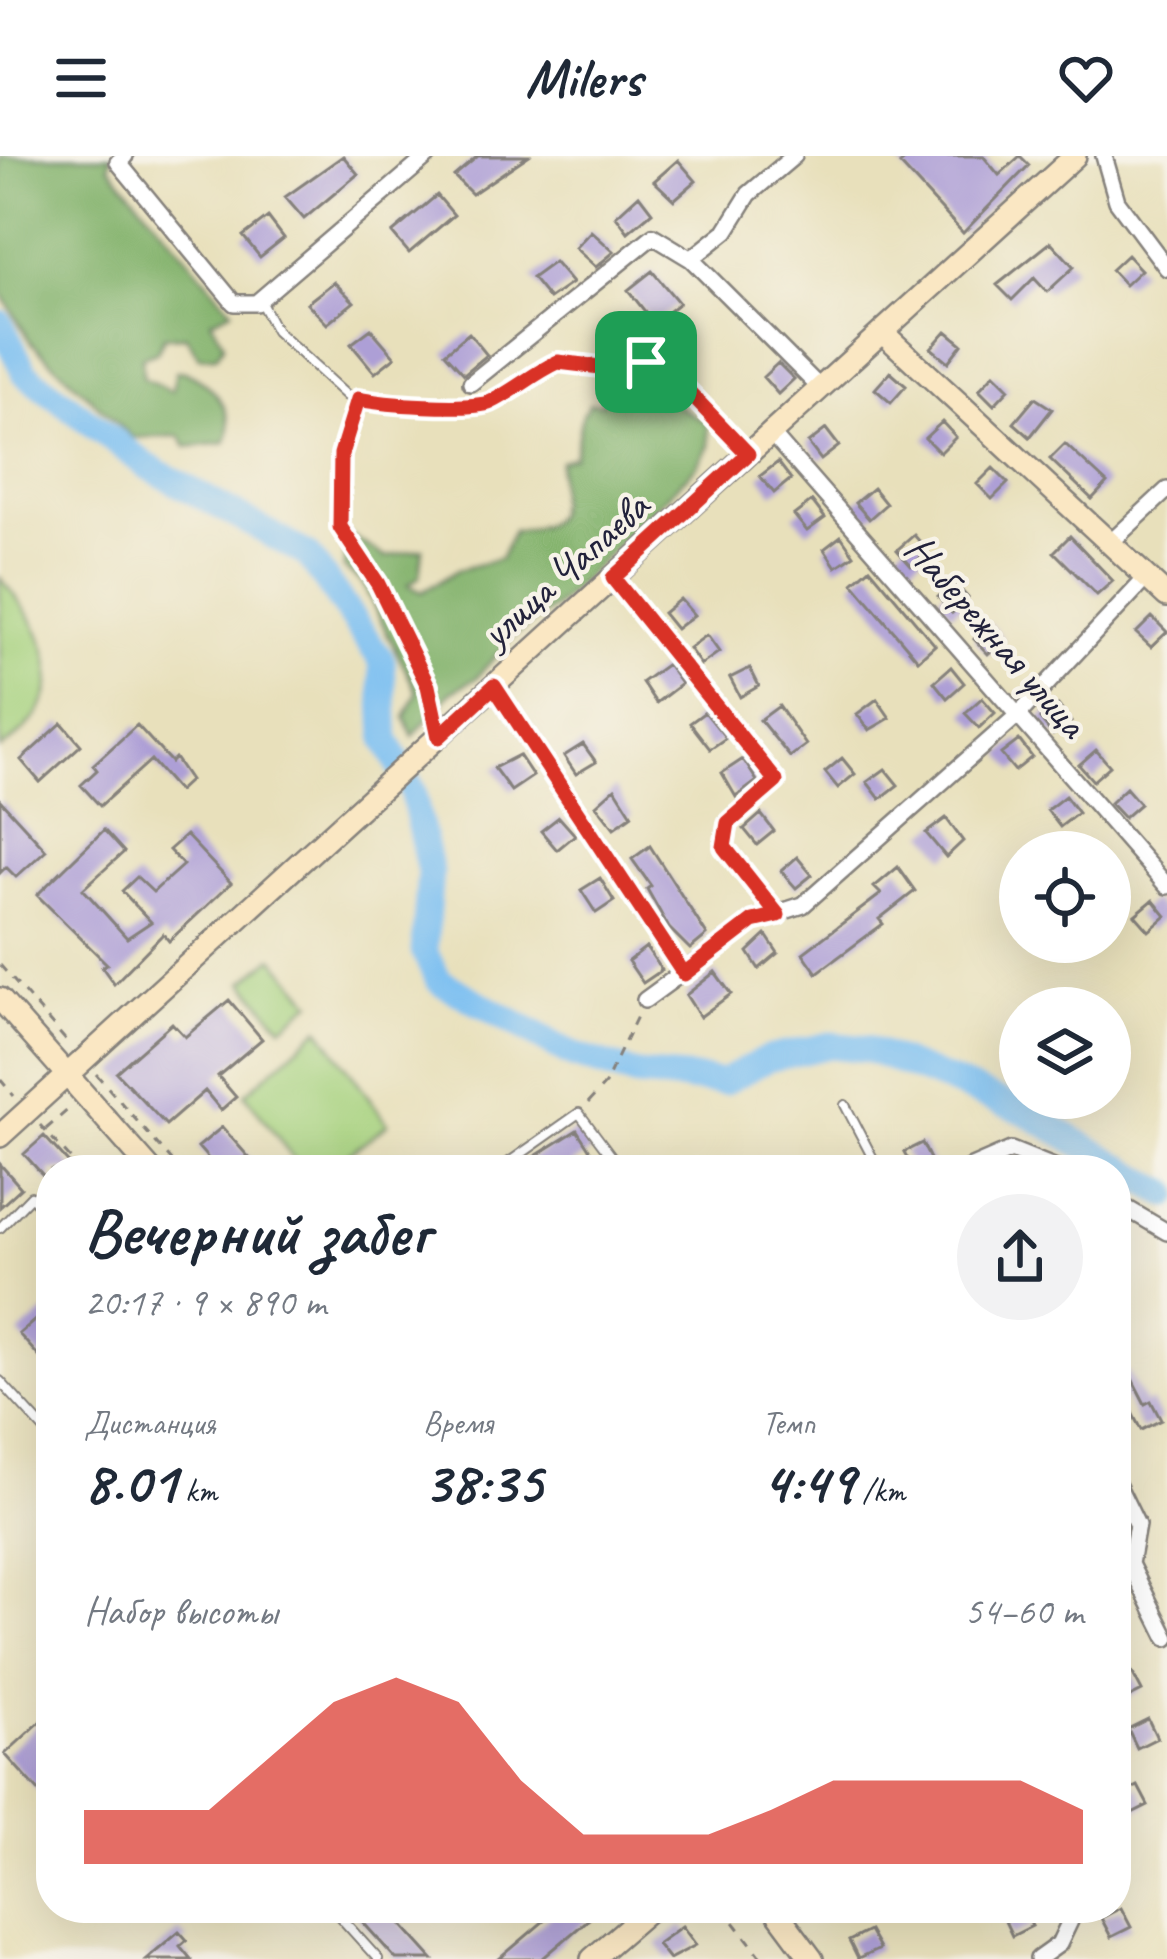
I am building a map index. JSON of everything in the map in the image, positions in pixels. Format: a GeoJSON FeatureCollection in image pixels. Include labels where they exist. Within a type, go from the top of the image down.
{"type":"FeatureCollection","features":[{"type":"Feature","properties":{"kind":"street"},"geometry":{"type":"LineString","coordinates":[[125,156],[118,162],[234,303],[258,302],[428,156]]}},
{"type":"Feature","properties":{"kind":"street"},"geometry":{"type":"LineString","coordinates":[[692,259],[726,232],[749,194],[794,156]]}},
{"type":"Feature","properties":{"kind":"street","name":"улица Чапаева"},"geometry":{"type":"LineString","coordinates":[[0,1136],[1075,156]]}},
{"type":"Feature","properties":{"kind":"street"},"geometry":{"type":"LineString","coordinates":[[1105,156],[1117,201],[1167,268]]}},
{"type":"Feature","properties":{"kind":"street"},"geometry":{"type":"LineString","coordinates":[[471,383],[653,236],[692,259],[820,388]]}},
{"type":"Feature","properties":{"kind":"street"},"geometry":{"type":"LineString","coordinates":[[882,332],[1167,596]]}},
{"type":"Feature","properties":{"kind":"street","name":"Набережная улица"},"geometry":{"type":"LineString","coordinates":[[771,433],[1167,886]]}},
{"type":"Feature","properties":{"kind":"street"},"geometry":{"type":"LineString","coordinates":[[1110,543],[1167,490]]}},
{"type":"Feature","properties":{"kind":"street"},"geometry":{"type":"LineString","coordinates":[[645,1000],[753,921],[803,905],[1019,714],[1147,577]]}},
{"type":"Feature","properties":{"kind":"street"},"geometry":{"type":"LineString","coordinates":[[613,578],[776,781],[728,823],[724,847],[778,915]]}},
{"type":"Feature","properties":{"kind":"street"},"geometry":{"type":"LineString","coordinates":[[494,686],[684,974]]}},
{"type":"Feature","properties":{"kind":"street"},"geometry":{"type":"LineString","coordinates":[[0,999],[138,1155]]}},
{"type":"Feature","properties":{"kind":"street"},"geometry":{"type":"LineString","coordinates":[[1131,1211],[1167,1232]]}},
{"type":"Feature","properties":{"kind":"street"},"geometry":{"type":"LineString","coordinates":[[1131,1584],[1167,1638]]}},
{"type":"Feature","properties":{"kind":"street"},"geometry":{"type":"LineString","coordinates":[[592,1959],[634,1923]]}},
{"type":"Feature","properties":{"kind":"street"},"geometry":{"type":"LineString","coordinates":[[785,1923],[812,1959]]}},
{"type":"Feature","properties":{"kind":"street"},"geometry":{"type":"LineString","coordinates":[[1038,1959],[1059,1944],[1070,1923]]}},
{"type":"Feature","properties":{"kind":"lane"},"geometry":{"type":"LineString","coordinates":[[258,302],[276,331],[347,396],[430,407],[488,404],[558,362],[609,368],[646,362],[683,386],[748,454]]}},
{"type":"Feature","properties":{"kind":"lane"},"geometry":{"type":"LineString","coordinates":[[845,1105],[871,1155]]}},
{"type":"Feature","properties":{"kind":"lane"},"geometry":{"type":"LineString","coordinates":[[519,1155],[579,1113],[610,1155]]}},
{"type":"Feature","properties":{"kind":"lane"},"geometry":{"type":"LineString","coordinates":[[0,1228],[31,1196],[36,1202]]}},
{"type":"Feature","properties":{"kind":"lane"},"geometry":{"type":"LineString","coordinates":[[0,1381],[36,1421]]}},
{"type":"Feature","properties":{"kind":"lane"},"geometry":{"type":"LineString","coordinates":[[345,1923],[377,1959]]}},
{"type":"Feature","properties":{"kind":"path"},"geometry":{"type":"LineString","coordinates":[[358,399],[341,454],[340,527],[378,584],[428,686],[434,741]]}},
{"type":"Feature","properties":{"kind":"path"},"geometry":{"type":"LineString","coordinates":[[579,1113],[604,1084],[645,1000]]}},
{"type":"Feature","properties":{"kind":"path"},"geometry":{"type":"LineString","coordinates":[[735,1923],[763,1959]]}},
{"type":"Feature","properties":{"kind":"green space"},"geometry":{"type":"Polygon","coordinates":[[[0,156],[112,156],[109,166],[232,310],[211,320],[224,344],[216,356],[199,357],[186,336],[164,337],[157,352],[142,357],[143,378],[172,391],[176,371],[208,386],[228,420],[225,443],[186,447],[180,436],[133,438],[30,341],[0,291],[0,156]]]}},
{"type":"Feature","properties":{"kind":"green space"},"geometry":{"type":"Polygon","coordinates":[[[613,376],[651,389],[708,423],[709,445],[698,465],[554,608],[514,636],[475,679],[451,692],[413,736],[405,718],[417,692],[362,583],[344,568],[345,532],[385,557],[423,549],[420,576],[408,585],[422,592],[458,570],[500,559],[513,531],[532,529],[552,518],[560,461],[574,456],[582,415],[590,403],[602,404],[613,376]]]}},
{"type":"Feature","properties":{"kind":"green space"},"geometry":{"type":"Polygon","coordinates":[[[0,578],[33,622],[49,666],[41,709],[25,730],[0,749],[0,578]]]}},
{"type":"Feature","properties":{"kind":"green space"},"geometry":{"type":"Polygon","coordinates":[[[273,957],[312,1002],[282,1027],[244,982],[273,957]]]}},
{"type":"Feature","properties":{"kind":"green space"},"geometry":{"type":"Polygon","coordinates":[[[319,1028],[388,1124],[347,1155],[291,1155],[245,1094],[319,1028]]]}},
{"type":"Feature","properties":{"kind":"building"},"geometry":{"type":"Polygon","coordinates":[[[343,156],[358,174],[304,219],[285,197],[343,156]]]}},
{"type":"Feature","properties":{"kind":"building"},"geometry":{"type":"Polygon","coordinates":[[[478,156],[528,156],[472,194],[454,176],[478,156]]]}},
{"type":"Feature","properties":{"kind":"building"},"geometry":{"type":"Polygon","coordinates":[[[909,156],[983,156],[999,175],[1020,156],[1029,165],[963,233],[900,164],[909,156]]]}},
{"type":"Feature","properties":{"kind":"building"},"geometry":{"type":"Polygon","coordinates":[[[678,160],[696,181],[674,200],[654,181],[678,160]]]}},
{"type":"Feature","properties":{"kind":"building"},"geometry":{"type":"Polygon","coordinates":[[[437,195],[454,215],[409,253],[392,233],[437,195]]]}},
{"type":"Feature","properties":{"kind":"building"},"geometry":{"type":"Polygon","coordinates":[[[639,195],[652,212],[628,232],[616,216],[639,195]]]}},
{"type":"Feature","properties":{"kind":"building"},"geometry":{"type":"Polygon","coordinates":[[[268,217],[284,238],[260,257],[243,236],[268,217]]]}},
{"type":"Feature","properties":{"kind":"building"},"geometry":{"type":"Polygon","coordinates":[[[591,231],[614,252],[596,267],[575,248],[591,231]]]}},
{"type":"Feature","properties":{"kind":"building"},"geometry":{"type":"Polygon","coordinates":[[[1051,242],[1074,267],[1047,292],[1034,278],[1012,300],[997,285],[1051,242]]]}},
{"type":"Feature","properties":{"kind":"building"},"geometry":{"type":"Polygon","coordinates":[[[1127,255],[1141,270],[1125,285],[1111,270],[1127,255]]]}},
{"type":"Feature","properties":{"kind":"building"},"geometry":{"type":"Polygon","coordinates":[[[554,262],[572,283],[549,299],[532,278],[554,262]]]}},
{"type":"Feature","properties":{"kind":"building"},"geometry":{"type":"Polygon","coordinates":[[[652,271],[679,303],[654,323],[628,290],[652,271]]]}},
{"type":"Feature","properties":{"kind":"building"},"geometry":{"type":"Polygon","coordinates":[[[334,282],[354,302],[327,324],[307,303],[334,282]]]}},
{"type":"Feature","properties":{"kind":"building"},"geometry":{"type":"Polygon","coordinates":[[[371,329],[395,357],[375,373],[351,344],[371,329]]]}},
{"type":"Feature","properties":{"kind":"building"},"geometry":{"type":"Polygon","coordinates":[[[946,331],[962,344],[948,362],[931,348],[946,331]]]}},
{"type":"Feature","properties":{"kind":"building"},"geometry":{"type":"Polygon","coordinates":[[[469,333],[487,355],[464,374],[445,353],[469,333]]]}},
{"type":"Feature","properties":{"kind":"building"},"geometry":{"type":"Polygon","coordinates":[[[778,363],[794,379],[778,394],[763,377],[778,363]]]}},
{"type":"Feature","properties":{"kind":"building"},"geometry":{"type":"Polygon","coordinates":[[[890,372],[906,386],[891,403],[875,389],[890,372]]]}},
{"type":"Feature","properties":{"kind":"building"},"geometry":{"type":"Polygon","coordinates":[[[994,374],[1009,389],[994,405],[979,390],[994,374]]]}},
{"type":"Feature","properties":{"kind":"building"},"geometry":{"type":"Polygon","coordinates":[[[1035,398],[1052,409],[1030,437],[1014,423],[1035,398]]]}},
{"type":"Feature","properties":{"kind":"building"},"geometry":{"type":"Polygon","coordinates":[[[942,422],[956,437],[940,453],[925,438],[942,422]]]}},
{"type":"Feature","properties":{"kind":"building"},"geometry":{"type":"Polygon","coordinates":[[[826,429],[839,446],[821,460],[808,443],[826,429]]]}},
{"type":"Feature","properties":{"kind":"building"},"geometry":{"type":"Polygon","coordinates":[[[1065,444],[1107,483],[1092,499],[1050,459],[1065,444]]]}},
{"type":"Feature","properties":{"kind":"building"},"geometry":{"type":"Polygon","coordinates":[[[778,462],[791,479],[774,493],[760,476],[778,462]]]}},
{"type":"Feature","properties":{"kind":"building"},"geometry":{"type":"Polygon","coordinates":[[[993,468],[1008,483],[992,499],[977,484],[993,468]]]}},
{"type":"Feature","properties":{"kind":"building"},"geometry":{"type":"Polygon","coordinates":[[[873,488],[886,504],[869,519],[855,503],[873,488]]]}},
{"type":"Feature","properties":{"kind":"building"},"geometry":{"type":"Polygon","coordinates":[[[812,501],[825,518],[807,531],[794,515],[812,501]]]}},
{"type":"Feature","properties":{"kind":"building"},"geometry":{"type":"Polygon","coordinates":[[[914,535],[928,551],[911,566],[897,550],[914,535]]]}},
{"type":"Feature","properties":{"kind":"building"},"geometry":{"type":"Polygon","coordinates":[[[841,536],[854,555],[836,567],[824,549],[841,536]]]}},
{"type":"Feature","properties":{"kind":"building"},"geometry":{"type":"Polygon","coordinates":[[[1070,536],[1113,581],[1097,595],[1054,552],[1070,536]]]}},
{"type":"Feature","properties":{"kind":"building"},"geometry":{"type":"Polygon","coordinates":[[[870,568],[935,645],[918,660],[853,583],[870,568]]]}},
{"type":"Feature","properties":{"kind":"building"},"geometry":{"type":"Polygon","coordinates":[[[954,582],[968,598],[952,613],[938,597],[954,582]]]}},
{"type":"Feature","properties":{"kind":"building"},"geometry":{"type":"Polygon","coordinates":[[[680,599],[694,615],[676,629],[663,613],[680,599]]]}},
{"type":"Feature","properties":{"kind":"building"},"geometry":{"type":"Polygon","coordinates":[[[1152,617],[1167,632],[1151,647],[1136,633],[1152,617]]]}},
{"type":"Feature","properties":{"kind":"building"},"geometry":{"type":"Polygon","coordinates":[[[990,623],[1004,639],[988,654],[974,639],[990,623]]]}},
{"type":"Feature","properties":{"kind":"building"},"geometry":{"type":"Polygon","coordinates":[[[707,635],[719,652],[701,665],[689,648],[707,635]]]}},
{"type":"Feature","properties":{"kind":"building"},"geometry":{"type":"Polygon","coordinates":[[[667,664],[681,684],[656,703],[642,682],[667,664]]]}},
{"type":"Feature","properties":{"kind":"building"},"geometry":{"type":"Polygon","coordinates":[[[951,667],[964,683],[947,698],[934,682],[951,667]]]}},
{"type":"Feature","properties":{"kind":"building"},"geometry":{"type":"Polygon","coordinates":[[[750,668],[759,686],[740,697],[730,678],[750,668]]]}},
{"type":"Feature","properties":{"kind":"building"},"geometry":{"type":"Polygon","coordinates":[[[982,698],[995,713],[979,728],[965,713],[982,698]]]}},
{"type":"Feature","properties":{"kind":"building"},"geometry":{"type":"Polygon","coordinates":[[[877,699],[890,718],[869,730],[857,714],[877,699]]]}},
{"type":"Feature","properties":{"kind":"building"},"geometry":{"type":"Polygon","coordinates":[[[1058,705],[1071,722],[1053,735],[1040,719],[1058,705]]]}},
{"type":"Feature","properties":{"kind":"building"},"geometry":{"type":"Polygon","coordinates":[[[779,706],[806,745],[790,757],[760,720],[779,706]]]}},
{"type":"Feature","properties":{"kind":"building"},"geometry":{"type":"Polygon","coordinates":[[[705,712],[726,738],[710,749],[690,723],[705,712]]]}},
{"type":"Feature","properties":{"kind":"building"},"geometry":{"type":"Polygon","coordinates":[[[62,723],[81,745],[40,782],[21,760],[62,723]]]}},
{"type":"Feature","properties":{"kind":"building"},"geometry":{"type":"Polygon","coordinates":[[[137,725],[171,762],[175,758],[190,780],[178,791],[151,760],[100,806],[81,785],[97,770],[93,765],[137,725]]]}},
{"type":"Feature","properties":{"kind":"building"},"geometry":{"type":"Polygon","coordinates":[[[1019,740],[1032,757],[1015,771],[1001,754],[1019,740]]]}},
{"type":"Feature","properties":{"kind":"building"},"geometry":{"type":"Polygon","coordinates":[[[583,744],[596,762],[576,774],[564,756],[583,744]]]}},
{"type":"Feature","properties":{"kind":"building"},"geometry":{"type":"Polygon","coordinates":[[[1096,750],[1110,766],[1093,781],[1079,765],[1096,750]]]}},
{"type":"Feature","properties":{"kind":"building"},"geometry":{"type":"Polygon","coordinates":[[[519,755],[533,776],[511,791],[494,768],[519,755]]]}},
{"type":"Feature","properties":{"kind":"building"},"geometry":{"type":"Polygon","coordinates":[[[842,758],[855,774],[838,788],[825,772],[842,758]]]}},
{"type":"Feature","properties":{"kind":"building"},"geometry":{"type":"Polygon","coordinates":[[[743,759],[757,781],[736,797],[722,773],[743,759]]]}},
{"type":"Feature","properties":{"kind":"building"},"geometry":{"type":"Polygon","coordinates":[[[885,769],[898,785],[880,799],[867,782],[885,769]]]}},
{"type":"Feature","properties":{"kind":"building"},"geometry":{"type":"Polygon","coordinates":[[[615,788],[632,815],[614,828],[596,805],[615,788]]]}},
{"type":"Feature","properties":{"kind":"building"},"geometry":{"type":"Polygon","coordinates":[[[1126,788],[1140,804],[1124,818],[1110,803],[1126,788]]]}},
{"type":"Feature","properties":{"kind":"building"},"geometry":{"type":"Polygon","coordinates":[[[1065,796],[1078,813],[1060,827],[1047,810],[1065,796]]]}},
{"type":"Feature","properties":{"kind":"building"},"geometry":{"type":"Polygon","coordinates":[[[0,800],[46,850],[16,877],[6,867],[0,873],[0,800]]]}},
{"type":"Feature","properties":{"kind":"building"},"geometry":{"type":"Polygon","coordinates":[[[761,814],[774,831],[757,845],[744,829],[761,814]]]}},
{"type":"Feature","properties":{"kind":"building"},"geometry":{"type":"Polygon","coordinates":[[[559,817],[575,835],[557,850],[541,831],[559,817]]]}},
{"type":"Feature","properties":{"kind":"building"},"geometry":{"type":"Polygon","coordinates":[[[946,818],[963,841],[946,857],[926,833],[946,818]]]}},
{"type":"Feature","properties":{"kind":"building"},"geometry":{"type":"Polygon","coordinates":[[[104,830],[124,852],[83,889],[127,938],[151,922],[122,891],[137,877],[153,892],[183,865],[169,850],[186,835],[231,883],[169,941],[163,934],[114,984],[102,967],[107,964],[37,895],[104,830]]]}},
{"type":"Feature","properties":{"kind":"building"},"geometry":{"type":"Polygon","coordinates":[[[650,846],[707,935],[690,949],[669,928],[647,889],[651,886],[632,859],[650,846]]]}},
{"type":"Feature","properties":{"kind":"building"},"geometry":{"type":"Polygon","coordinates":[[[797,857],[812,875],[796,888],[781,871],[797,857]]]}},
{"type":"Feature","properties":{"kind":"building"},"geometry":{"type":"Polygon","coordinates":[[[898,867],[915,891],[879,919],[883,924],[817,973],[803,953],[881,894],[874,887],[898,867]]]}},
{"type":"Feature","properties":{"kind":"building"},"geometry":{"type":"Polygon","coordinates":[[[600,878],[614,901],[596,913],[581,890],[600,878]]]}},
{"type":"Feature","properties":{"kind":"building"},"geometry":{"type":"Polygon","coordinates":[[[1153,900],[1166,916],[1149,931],[1135,915],[1153,900]]]}},
{"type":"Feature","properties":{"kind":"building"},"geometry":{"type":"Polygon","coordinates":[[[766,935],[778,953],[759,969],[748,952],[766,935]]]}},
{"type":"Feature","properties":{"kind":"building"},"geometry":{"type":"Polygon","coordinates":[[[646,947],[662,970],[643,983],[628,961],[646,947]]]}},
{"type":"Feature","properties":{"kind":"building"},"geometry":{"type":"Polygon","coordinates":[[[715,972],[731,994],[700,1017],[686,995],[715,972]]]}},
{"type":"Feature","properties":{"kind":"building"},"geometry":{"type":"Polygon","coordinates":[[[229,1000],[262,1039],[218,1076],[236,1097],[221,1110],[205,1091],[166,1125],[116,1072],[172,1023],[185,1037],[229,1000]]]}},
{"type":"Feature","properties":{"kind":"building"},"geometry":{"type":"Polygon","coordinates":[[[222,1127],[247,1155],[205,1155],[198,1147],[222,1127]]]}},
{"type":"Feature","properties":{"kind":"building"},"geometry":{"type":"Polygon","coordinates":[[[577,1130],[591,1152],[586,1155],[537,1155],[577,1130]]]}},
{"type":"Feature","properties":{"kind":"building"},"geometry":{"type":"Polygon","coordinates":[[[44,1136],[61,1155],[36,1155],[36,1167],[24,1154],[44,1136]]]}},
{"type":"Feature","properties":{"kind":"building"},"geometry":{"type":"Polygon","coordinates":[[[922,1143],[928,1155],[906,1155],[922,1143]]]}},
{"type":"Feature","properties":{"kind":"building"},"geometry":{"type":"Polygon","coordinates":[[[0,1164],[21,1188],[0,1207],[0,1164]]]}},
{"type":"Feature","properties":{"kind":"building"},"geometry":{"type":"Polygon","coordinates":[[[36,1319],[36,1353],[19,1334],[36,1319]]]}},
{"type":"Feature","properties":{"kind":"building"},"geometry":{"type":"Polygon","coordinates":[[[1131,1377],[1145,1404],[1151,1401],[1161,1420],[1141,1430],[1131,1411],[1131,1377]]]}},
{"type":"Feature","properties":{"kind":"building"},"geometry":{"type":"Polygon","coordinates":[[[1131,1672],[1142,1691],[1131,1696],[1131,1672]]]}},
{"type":"Feature","properties":{"kind":"building"},"geometry":{"type":"Polygon","coordinates":[[[1148,1719],[1157,1738],[1137,1748],[1131,1728],[1148,1719]]]}},
{"type":"Feature","properties":{"kind":"building"},"geometry":{"type":"Polygon","coordinates":[[[36,1726],[36,1788],[5,1754],[36,1726]]]}},
{"type":"Feature","properties":{"kind":"building"},"geometry":{"type":"Polygon","coordinates":[[[1138,1786],[1148,1805],[1131,1814],[1131,1790],[1138,1786]]]}},
{"type":"Feature","properties":{"kind":"building"},"geometry":{"type":"Polygon","coordinates":[[[364,1923],[401,1923],[433,1959],[396,1959],[364,1923]]]}},
{"type":"Feature","properties":{"kind":"building"},"geometry":{"type":"Polygon","coordinates":[[[541,1923],[584,1923],[542,1959],[499,1959],[541,1923]]]}},
{"type":"Feature","properties":{"kind":"building"},"geometry":{"type":"Polygon","coordinates":[[[1006,1923],[1030,1923],[1032,1926],[1012,1936],[1006,1923]]]}},
{"type":"Feature","properties":{"kind":"building"},"geometry":{"type":"Polygon","coordinates":[[[1104,1923],[1129,1923],[1131,1927],[1111,1937],[1104,1923]]]}},
{"type":"Feature","properties":{"kind":"building"},"geometry":{"type":"Polygon","coordinates":[[[682,1926],[696,1945],[669,1959],[657,1944],[682,1926]]]}},
{"type":"Feature","properties":{"kind":"building"},"geometry":{"type":"Polygon","coordinates":[[[179,1931],[187,1940],[180,1946],[191,1959],[146,1959],[179,1931]]]}},
{"type":"Feature","properties":{"kind":"building"},"geometry":{"type":"Polygon","coordinates":[[[869,1931],[879,1949],[858,1959],[849,1941],[869,1931]]]}},
{"type":"Feature","properties":{"kind":"waterway"},"geometry":{"type":"LineString","coordinates":[[0,323],[25,373],[147,466],[308,555],[382,661],[386,739],[412,790],[430,872],[424,951],[439,981],[572,1055],[637,1075],[723,1082],[767,1059],[830,1045],[867,1049],[1026,1112],[1100,1155]]}},
{"type":"Feature","properties":{"kind":"waterway"},"geometry":{"type":"LineString","coordinates":[[1131,1173],[1167,1194]]}},
{"type":"Feature","properties":{"kind":"route"},"geometry":{"type":"LineString","coordinates":[[558,362],[638,368],[646,362],[683,386],[748,454],[613,578],[759,754],[776,781],[728,823],[724,847],[778,915],[753,921],[684,974],[494,686],[439,737],[428,686],[378,584],[340,527],[337,499],[341,454],[358,399],[401,400],[430,407],[488,404],[558,362]]}}]}
